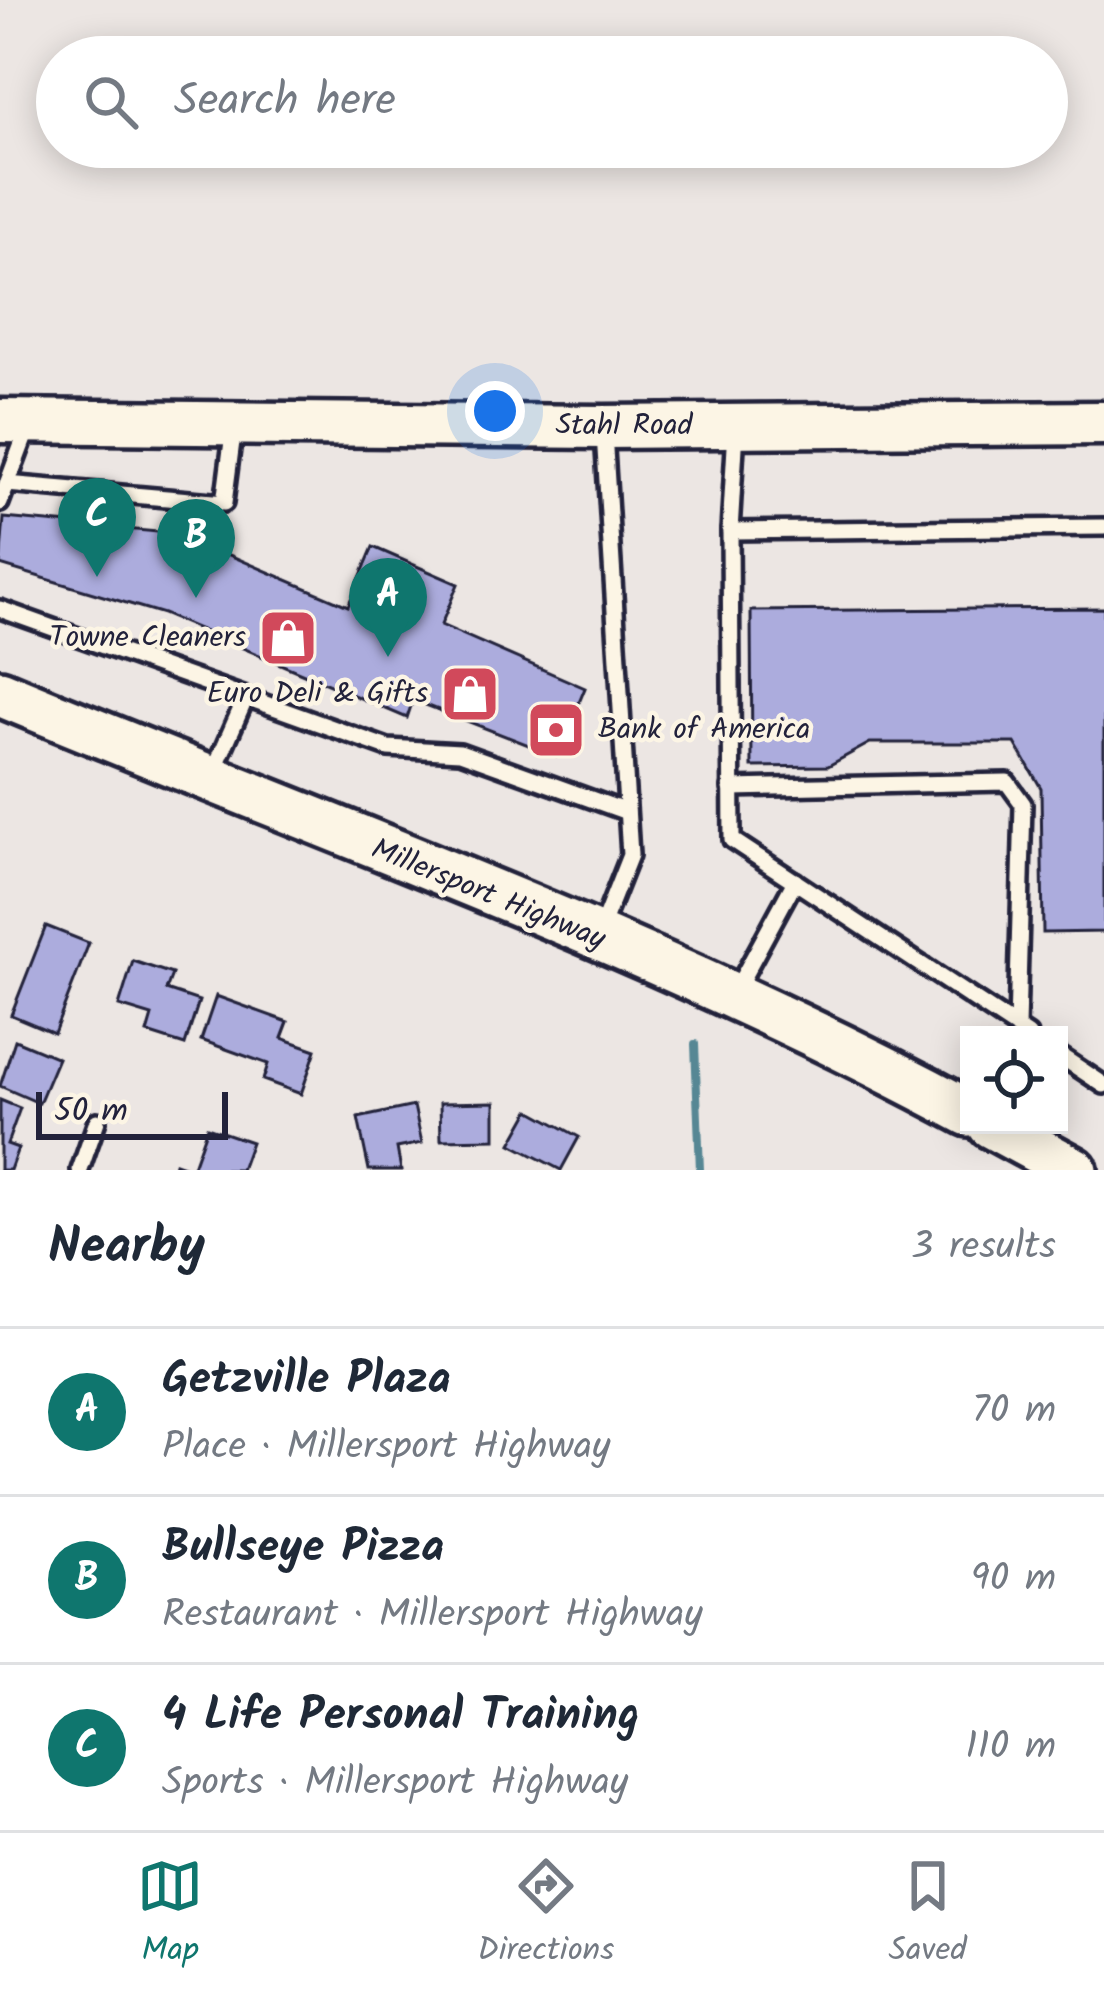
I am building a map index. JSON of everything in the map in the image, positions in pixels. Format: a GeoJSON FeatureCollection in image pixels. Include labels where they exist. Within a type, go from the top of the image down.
{"type":"FeatureCollection","features":[{"type":"Feature","properties":{"kind":"main road","name":"Millersport Highway"},"geometry":{"type":"LineString","coordinates":[[0,693],[597,939],[847,1048],[960,1108]]}},
{"type":"Feature","properties":{"kind":"main road"},"geometry":{"type":"LineString","coordinates":[[1008,1134],[1074,1170]]}},
{"type":"Feature","properties":{"kind":"street","name":"Stahl Road"},"geometry":{"type":"LineString","coordinates":[[15,421],[604,427],[1104,423]]}},
{"type":"Feature","properties":{"kind":"lane"},"geometry":{"type":"LineString","coordinates":[[0,503],[15,421]]}},
{"type":"Feature","properties":{"kind":"lane"},"geometry":{"type":"LineString","coordinates":[[7,484],[224,503],[235,423]]}},
{"type":"Feature","properties":{"kind":"lane"},"geometry":{"type":"LineString","coordinates":[[736,426],[730,531],[732,840],[1015,1026]]}},
{"type":"Feature","properties":{"kind":"lane"},"geometry":{"type":"LineString","coordinates":[[597,939],[630,855],[604,427]]}},
{"type":"Feature","properties":{"kind":"lane"},"geometry":{"type":"LineString","coordinates":[[730,531],[1104,527]]}},
{"type":"Feature","properties":{"kind":"lane"},"geometry":{"type":"LineString","coordinates":[[0,609],[388,748],[460,752],[627,812]]}},
{"type":"Feature","properties":{"kind":"lane"},"geometry":{"type":"LineString","coordinates":[[209,781],[246,697]]}},
{"type":"Feature","properties":{"kind":"lane"},"geometry":{"type":"LineString","coordinates":[[731,788],[1007,782],[1023,804],[1023,1026]]}},
{"type":"Feature","properties":{"kind":"lane"},"geometry":{"type":"LineString","coordinates":[[731,998],[795,881]]}},
{"type":"Feature","properties":{"kind":"lane"},"geometry":{"type":"LineString","coordinates":[[1068,1061],[1104,1084]]}},
{"type":"Feature","properties":{"kind":"lane"},"geometry":{"type":"LineString","coordinates":[[80,1170],[97,1121]]}},
{"type":"Feature","properties":{"kind":"building"},"geometry":{"type":"Polygon","coordinates":[[[4,518],[202,536],[199,542],[348,606],[373,547],[458,584],[441,625],[585,688],[557,756],[413,700],[407,718],[163,614],[0,565],[4,518]]]}},
{"type":"Feature","properties":{"kind":"building"},"geometry":{"type":"Polygon","coordinates":[[[1104,608],[1104,932],[1043,933],[1041,788],[1015,743],[870,743],[828,766],[752,767],[751,611],[1104,608]]]}},
{"type":"Feature","properties":{"kind":"building"},"geometry":{"type":"Polygon","coordinates":[[[46,926],[89,943],[54,1033],[11,1015],[46,926]]]}},
{"type":"Feature","properties":{"kind":"building"},"geometry":{"type":"Polygon","coordinates":[[[133,961],[172,974],[166,990],[199,1001],[185,1045],[147,1033],[152,1016],[119,1006],[133,961]]]}},
{"type":"Feature","properties":{"kind":"building"},"geometry":{"type":"Polygon","coordinates":[[[216,996],[288,1022],[282,1038],[316,1050],[301,1094],[263,1080],[268,1064],[201,1040],[216,996]]]}},
{"type":"Feature","properties":{"kind":"building"},"geometry":{"type":"Polygon","coordinates":[[[15,1040],[58,1058],[39,1103],[0,1086],[15,1040]]]}},
{"type":"Feature","properties":{"kind":"building"},"geometry":{"type":"Polygon","coordinates":[[[0,1100],[20,1108],[7,1144],[18,1148],[10,1170],[0,1170],[0,1100]]]}},
{"type":"Feature","properties":{"kind":"building"},"geometry":{"type":"Polygon","coordinates":[[[495,1102],[495,1139],[441,1140],[440,1103],[495,1102]]]}},
{"type":"Feature","properties":{"kind":"building"},"geometry":{"type":"Polygon","coordinates":[[[414,1106],[422,1143],[397,1148],[401,1170],[369,1170],[358,1118],[414,1106]]]}},
{"type":"Feature","properties":{"kind":"building"},"geometry":{"type":"Polygon","coordinates":[[[530,1110],[579,1137],[561,1170],[511,1144],[530,1110]]]}},
{"type":"Feature","properties":{"kind":"building"},"geometry":{"type":"Polygon","coordinates":[[[207,1127],[251,1142],[241,1170],[173,1170],[175,1163],[192,1169],[207,1127]]]}},
{"type":"Feature","properties":{"kind":"waterway"},"geometry":{"type":"LineString","coordinates":[[695,1044],[700,1170]]}},
{"type":"Feature","properties":{"kind":"place","name":"4 Life Personal Training"},"geometry":{"type":"Point","coordinates":[97,577]}},
{"type":"Feature","properties":{"kind":"place","name":"Bullseye Pizza"},"geometry":{"type":"Point","coordinates":[196,598]}},
{"type":"Feature","properties":{"kind":"place","name":"Towne Cleaners"},"geometry":{"type":"Point","coordinates":[288,638]}},
{"type":"Feature","properties":{"kind":"place","name":"Getzville Plaza"},"geometry":{"type":"Point","coordinates":[388,657]}},
{"type":"Feature","properties":{"kind":"place","name":"Euro Deli & Gifts"},"geometry":{"type":"Point","coordinates":[470,694]}},
{"type":"Feature","properties":{"kind":"place","name":"Bank of America"},"geometry":{"type":"Point","coordinates":[556,730]}}]}
